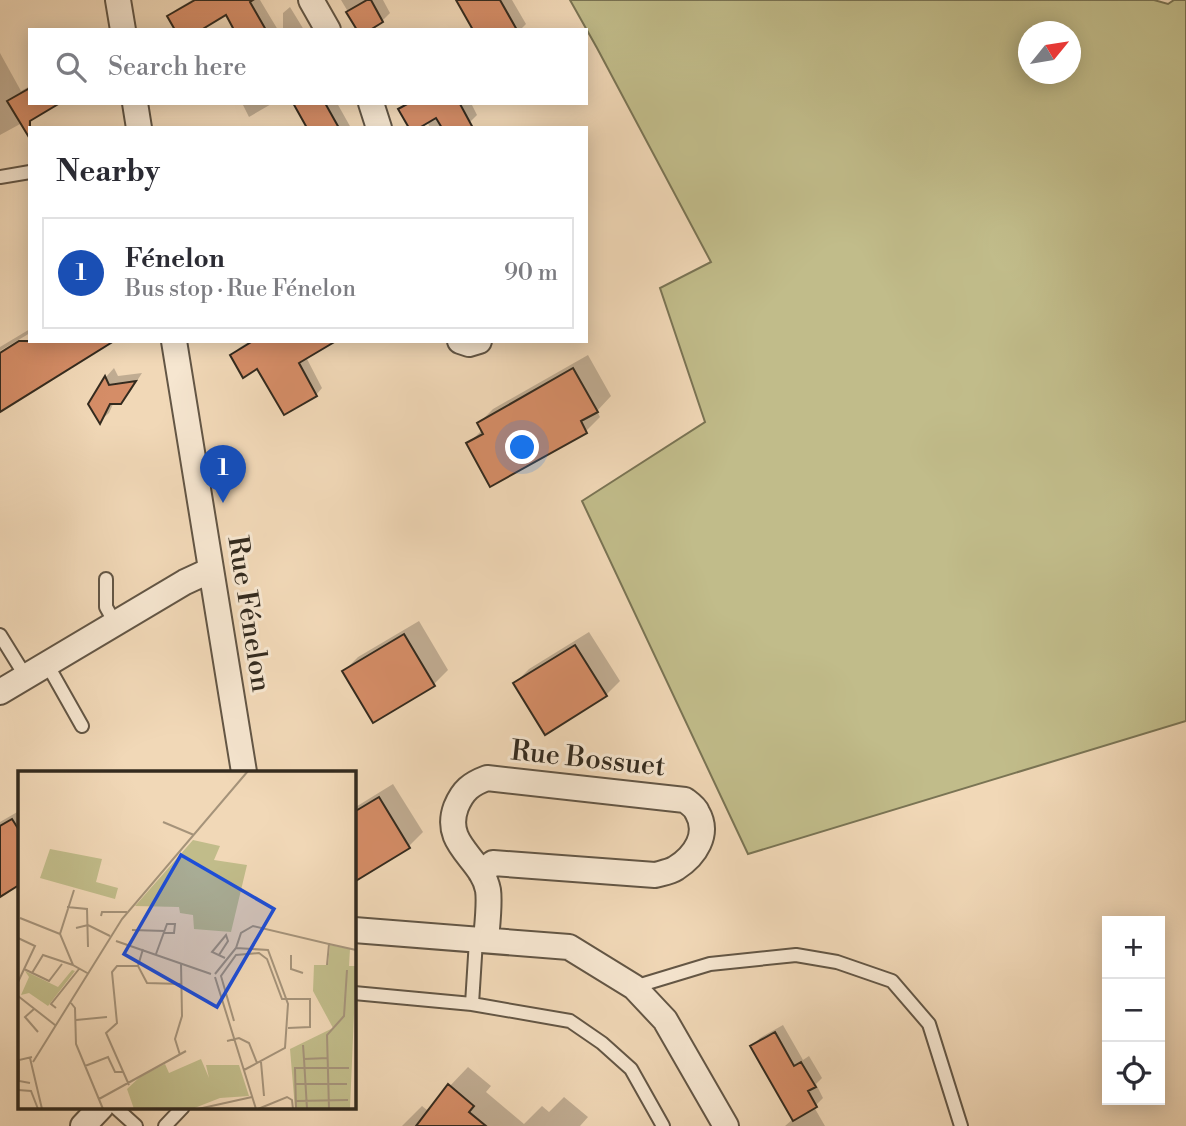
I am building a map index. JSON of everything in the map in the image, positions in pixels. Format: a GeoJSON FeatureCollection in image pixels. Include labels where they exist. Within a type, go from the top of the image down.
{"type":"FeatureCollection","features":[{"type":"Feature","properties":{"kind":"street"},"geometry":{"type":"LineString","coordinates":[[118,0],[122,28]]}},
{"type":"Feature","properties":{"kind":"street"},"geometry":{"type":"LineString","coordinates":[[311,0],[327,28]]}},
{"type":"Feature","properties":{"kind":"street"},"geometry":{"type":"LineString","coordinates":[[135,105],[139,126]]}},
{"type":"Feature","properties":{"kind":"street"},"geometry":{"type":"LineString","coordinates":[[372,105],[378,126]]}},
{"type":"Feature","properties":{"kind":"street","name":"Rue Fénelon"},"geometry":{"type":"LineString","coordinates":[[174,343],[244,771]]}},
{"type":"Feature","properties":{"kind":"street"},"geometry":{"type":"LineString","coordinates":[[0,692],[185,582],[211,570]]}},
{"type":"Feature","properties":{"kind":"street","name":"Rue Bossuet"},"geometry":{"type":"LineString","coordinates":[[481,873],[494,863],[655,875],[675,869],[690,856],[702,842],[702,826],[697,811],[685,800],[487,778],[472,783],[460,798],[452,819],[459,845],[481,873],[488,891],[481,940]]}},
{"type":"Feature","properties":{"kind":"street"},"geometry":{"type":"LineString","coordinates":[[355,930],[569,947],[634,987],[665,1020],[726,1126]]}},
{"type":"Feature","properties":{"kind":"street"},"geometry":{"type":"LineString","coordinates":[[83,1126],[100,1108]]}},
{"type":"Feature","properties":{"kind":"lane"},"geometry":{"type":"LineString","coordinates":[[0,177],[28,172]]}},
{"type":"Feature","properties":{"kind":"lane"},"geometry":{"type":"LineString","coordinates":[[106,579],[106,607],[115,623]]}},
{"type":"Feature","properties":{"kind":"lane"},"geometry":{"type":"LineString","coordinates":[[0,635],[26,677]]}},
{"type":"Feature","properties":{"kind":"lane"},"geometry":{"type":"LineString","coordinates":[[47,664],[82,726]]}},
{"type":"Feature","properties":{"kind":"lane"},"geometry":{"type":"LineString","coordinates":[[472,1003],[481,940]]}},
{"type":"Feature","properties":{"kind":"lane"},"geometry":{"type":"LineString","coordinates":[[634,987],[710,964],[796,955],[837,962],[892,981],[929,1024],[961,1126]]}},
{"type":"Feature","properties":{"kind":"lane"},"geometry":{"type":"LineString","coordinates":[[355,993],[472,1003],[570,1021],[602,1043],[631,1069],[663,1126]]}},
{"type":"Feature","properties":{"kind":"lane"},"geometry":{"type":"LineString","coordinates":[[116,1108],[136,1126]]}},
{"type":"Feature","properties":{"kind":"lane"},"geometry":{"type":"LineString","coordinates":[[165,1126],[182,1108]]}},
{"type":"Feature","properties":{"kind":"shaded area"},"geometry":{"type":"Polygon","coordinates":[[[570,0],[1154,0],[1168,4],[1174,0],[1186,0],[1186,721],[748,854],[582,501],[705,422],[660,288],[711,262],[588,28],[570,0]]]}},
{"type":"Feature","properties":{"kind":"building"},"geometry":{"type":"Polygon","coordinates":[[[195,0],[253,0],[250,2],[265,28],[233,28],[226,15],[204,28],[174,28],[167,16],[195,0]]]}},
{"type":"Feature","properties":{"kind":"building"},"geometry":{"type":"Polygon","coordinates":[[[371,0],[383,22],[373,28],[356,28],[346,12],[371,0]]]}},
{"type":"Feature","properties":{"kind":"building"},"geometry":{"type":"Polygon","coordinates":[[[456,0],[500,0],[516,28],[472,28],[456,0]]]}},
{"type":"Feature","properties":{"kind":"building"},"geometry":{"type":"Polygon","coordinates":[[[28,89],[28,105],[57,105],[30,121],[28,136],[7,101],[28,89]]]}},
{"type":"Feature","properties":{"kind":"building"},"geometry":{"type":"Polygon","coordinates":[[[294,105],[326,105],[338,126],[306,126],[294,105]]]}},
{"type":"Feature","properties":{"kind":"building"},"geometry":{"type":"Polygon","coordinates":[[[405,105],[461,105],[472,126],[441,126],[436,118],[422,126],[408,126],[398,109],[405,105]]]}},
{"type":"Feature","properties":{"kind":"building"},"geometry":{"type":"Polygon","coordinates":[[[19,341],[111,343],[0,412],[0,353],[19,341]]]}},
{"type":"Feature","properties":{"kind":"building"},"geometry":{"type":"Polygon","coordinates":[[[250,343],[333,343],[299,363],[317,396],[284,415],[257,369],[243,378],[230,355],[250,343]]]}},
{"type":"Feature","properties":{"kind":"building"},"geometry":{"type":"Polygon","coordinates":[[[573,368],[598,412],[581,421],[587,433],[490,487],[466,443],[483,434],[477,423],[573,368]]]}},
{"type":"Feature","properties":{"kind":"building"},"geometry":{"type":"Polygon","coordinates":[[[105,376],[109,385],[136,381],[121,404],[110,404],[100,424],[88,404],[105,376]]]}},
{"type":"Feature","properties":{"kind":"building"},"geometry":{"type":"Polygon","coordinates":[[[404,634],[435,686],[373,723],[342,671],[404,634]]]}},
{"type":"Feature","properties":{"kind":"building"},"geometry":{"type":"Polygon","coordinates":[[[575,645],[607,696],[545,735],[513,683],[575,645]]]}},
{"type":"Feature","properties":{"kind":"building"},"geometry":{"type":"Polygon","coordinates":[[[379,797],[410,848],[355,881],[355,811],[379,797]]]}},
{"type":"Feature","properties":{"kind":"building"},"geometry":{"type":"Polygon","coordinates":[[[12,819],[18,828],[18,886],[0,897],[0,826],[12,819]]]}},
{"type":"Feature","properties":{"kind":"building"},"geometry":{"type":"Polygon","coordinates":[[[775,1032],[794,1066],[801,1062],[816,1087],[808,1091],[817,1107],[793,1121],[750,1046],[775,1032]]]}},
{"type":"Feature","properties":{"kind":"building"},"geometry":{"type":"Polygon","coordinates":[[[448,1084],[474,1106],[469,1112],[486,1126],[416,1126],[448,1084]]]}},
{"type":"Feature","properties":{"kind":"place","name":"Fénelon"},"geometry":{"type":"Point","coordinates":[223,503]}}]}
